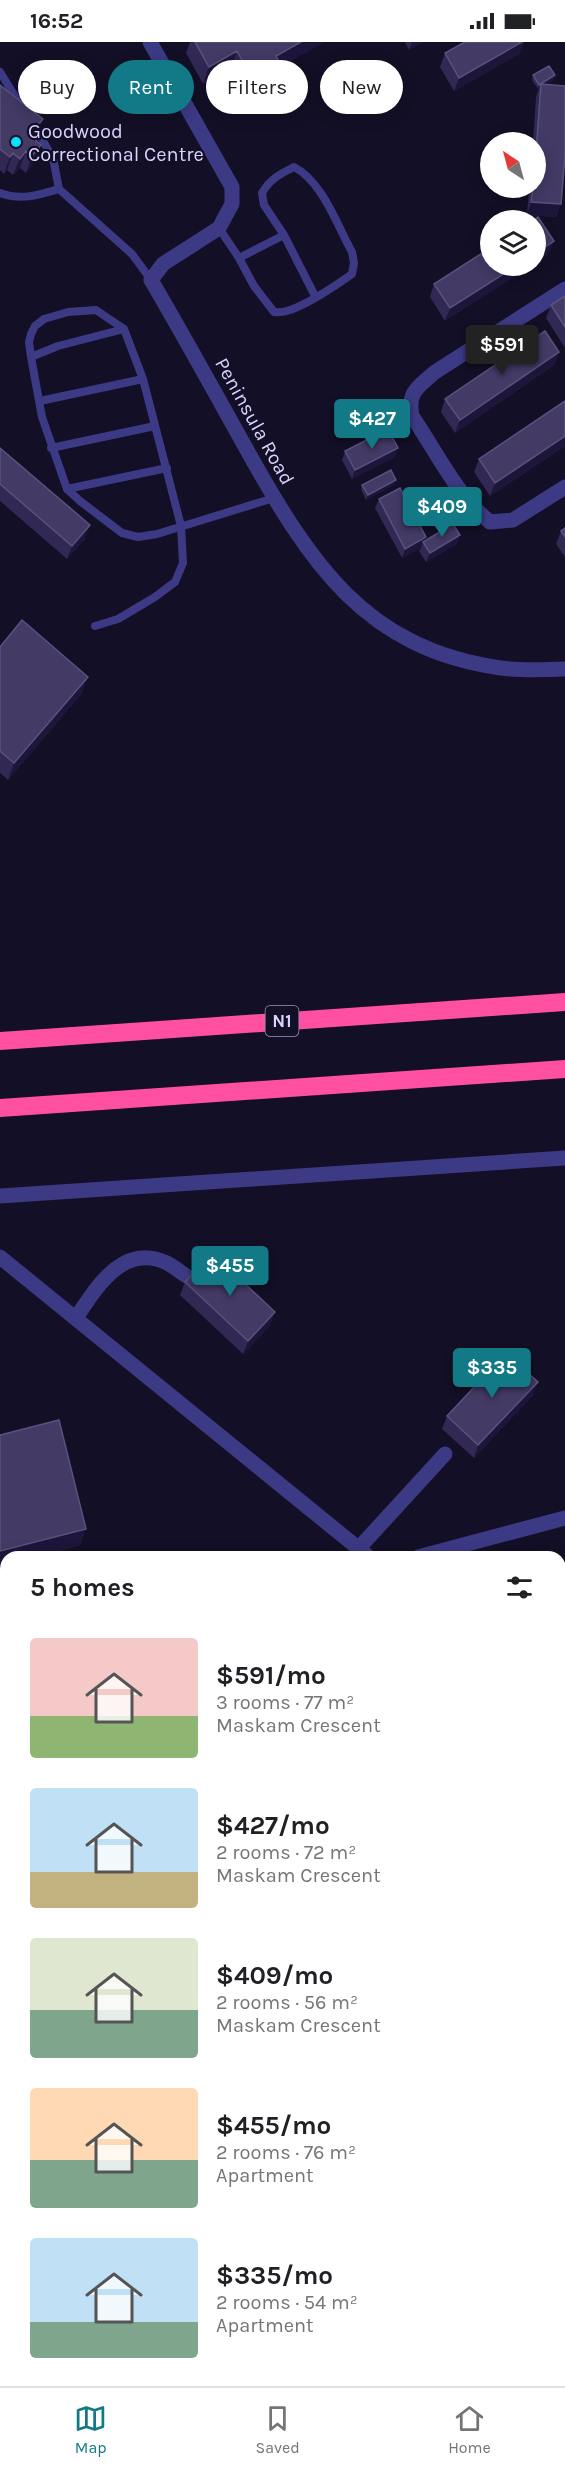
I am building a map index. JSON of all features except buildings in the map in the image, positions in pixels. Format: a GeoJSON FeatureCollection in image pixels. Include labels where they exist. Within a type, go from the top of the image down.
{"type":"FeatureCollection","features":[{"type":"Feature","properties":{"kind":"highway","name":"N1"},"geometry":{"type":"LineString","coordinates":[[0,1041],[565,1002]]}},
{"type":"Feature","properties":{"kind":"highway"},"geometry":{"type":"LineString","coordinates":[[0,1108],[565,1069]]}},
{"type":"Feature","properties":{"kind":"street"},"geometry":{"type":"LineString","coordinates":[[150,42],[232,186],[232,204],[219,228],[164,264],[151,280]]}},
{"type":"Feature","properties":{"kind":"street","name":"Peninsula Road"},"geometry":{"type":"LineString","coordinates":[[151,280],[274,498],[325,573],[363,609],[413,642],[458,660],[503,669],[565,669]]}},
{"type":"Feature","properties":{"kind":"street"},"geometry":{"type":"LineString","coordinates":[[565,289],[435,372],[415,389],[410,404],[412,416],[462,493],[475,510],[490,522],[513,520],[565,487]]}},
{"type":"Feature","properties":{"kind":"street"},"geometry":{"type":"LineString","coordinates":[[0,1196],[565,1158]]}},
{"type":"Feature","properties":{"kind":"street"},"geometry":{"type":"LineString","coordinates":[[0,1257],[362,1551]]}},
{"type":"Feature","properties":{"kind":"street"},"geometry":{"type":"LineString","coordinates":[[76,1318],[96,1288],[112,1270],[130,1260],[148,1259],[165,1262],[190,1278]]}},
{"type":"Feature","properties":{"kind":"street"},"geometry":{"type":"LineString","coordinates":[[366,1551],[445,1454]]}},
{"type":"Feature","properties":{"kind":"street"},"geometry":{"type":"LineString","coordinates":[[441,1551],[565,1518]]}},
{"type":"Feature","properties":{"kind":"lane"},"geometry":{"type":"LineString","coordinates":[[0,72],[48,147],[53,158],[59,189],[33,197],[0,193]]}},
{"type":"Feature","properties":{"kind":"lane"},"geometry":{"type":"LineString","coordinates":[[219,228],[240,258],[254,286],[274,312],[289,311],[315,297],[352,273],[354,263],[352,252],[315,183],[303,172],[294,167],[267,183],[262,193],[264,205],[284,236],[315,297]]}},
{"type":"Feature","properties":{"kind":"lane","name":"Peninsula Road"},"geometry":{"type":"LineString","coordinates":[[59,189],[132,254],[151,280]]}},
{"type":"Feature","properties":{"kind":"lane"},"geometry":{"type":"LineString","coordinates":[[240,258],[284,236]]}},
{"type":"Feature","properties":{"kind":"lane"},"geometry":{"type":"LineString","coordinates":[[95,626],[118,619],[175,582],[183,562],[181,526],[143,379],[124,328],[96,310],[60,314],[44,319],[35,326],[29,342],[42,417],[67,489],[80,501],[122,533],[138,537],[157,534],[181,526],[274,498]]}},
{"type":"Feature","properties":{"kind":"lane"},"geometry":{"type":"LineString","coordinates":[[31,357],[58,346],[124,328]]}},
{"type":"Feature","properties":{"kind":"lane"},"geometry":{"type":"LineString","coordinates":[[40,401],[143,379]]}},
{"type":"Feature","properties":{"kind":"lane"},"geometry":{"type":"LineString","coordinates":[[51,448],[155,426]]}},
{"type":"Feature","properties":{"kind":"lane"},"geometry":{"type":"LineString","coordinates":[[67,489],[167,468]]}},
{"type":"Feature","properties":{"kind":"place","name":"Goodwood Correctional Centre"},"geometry":{"type":"Point","coordinates":[16,142]}}]}
